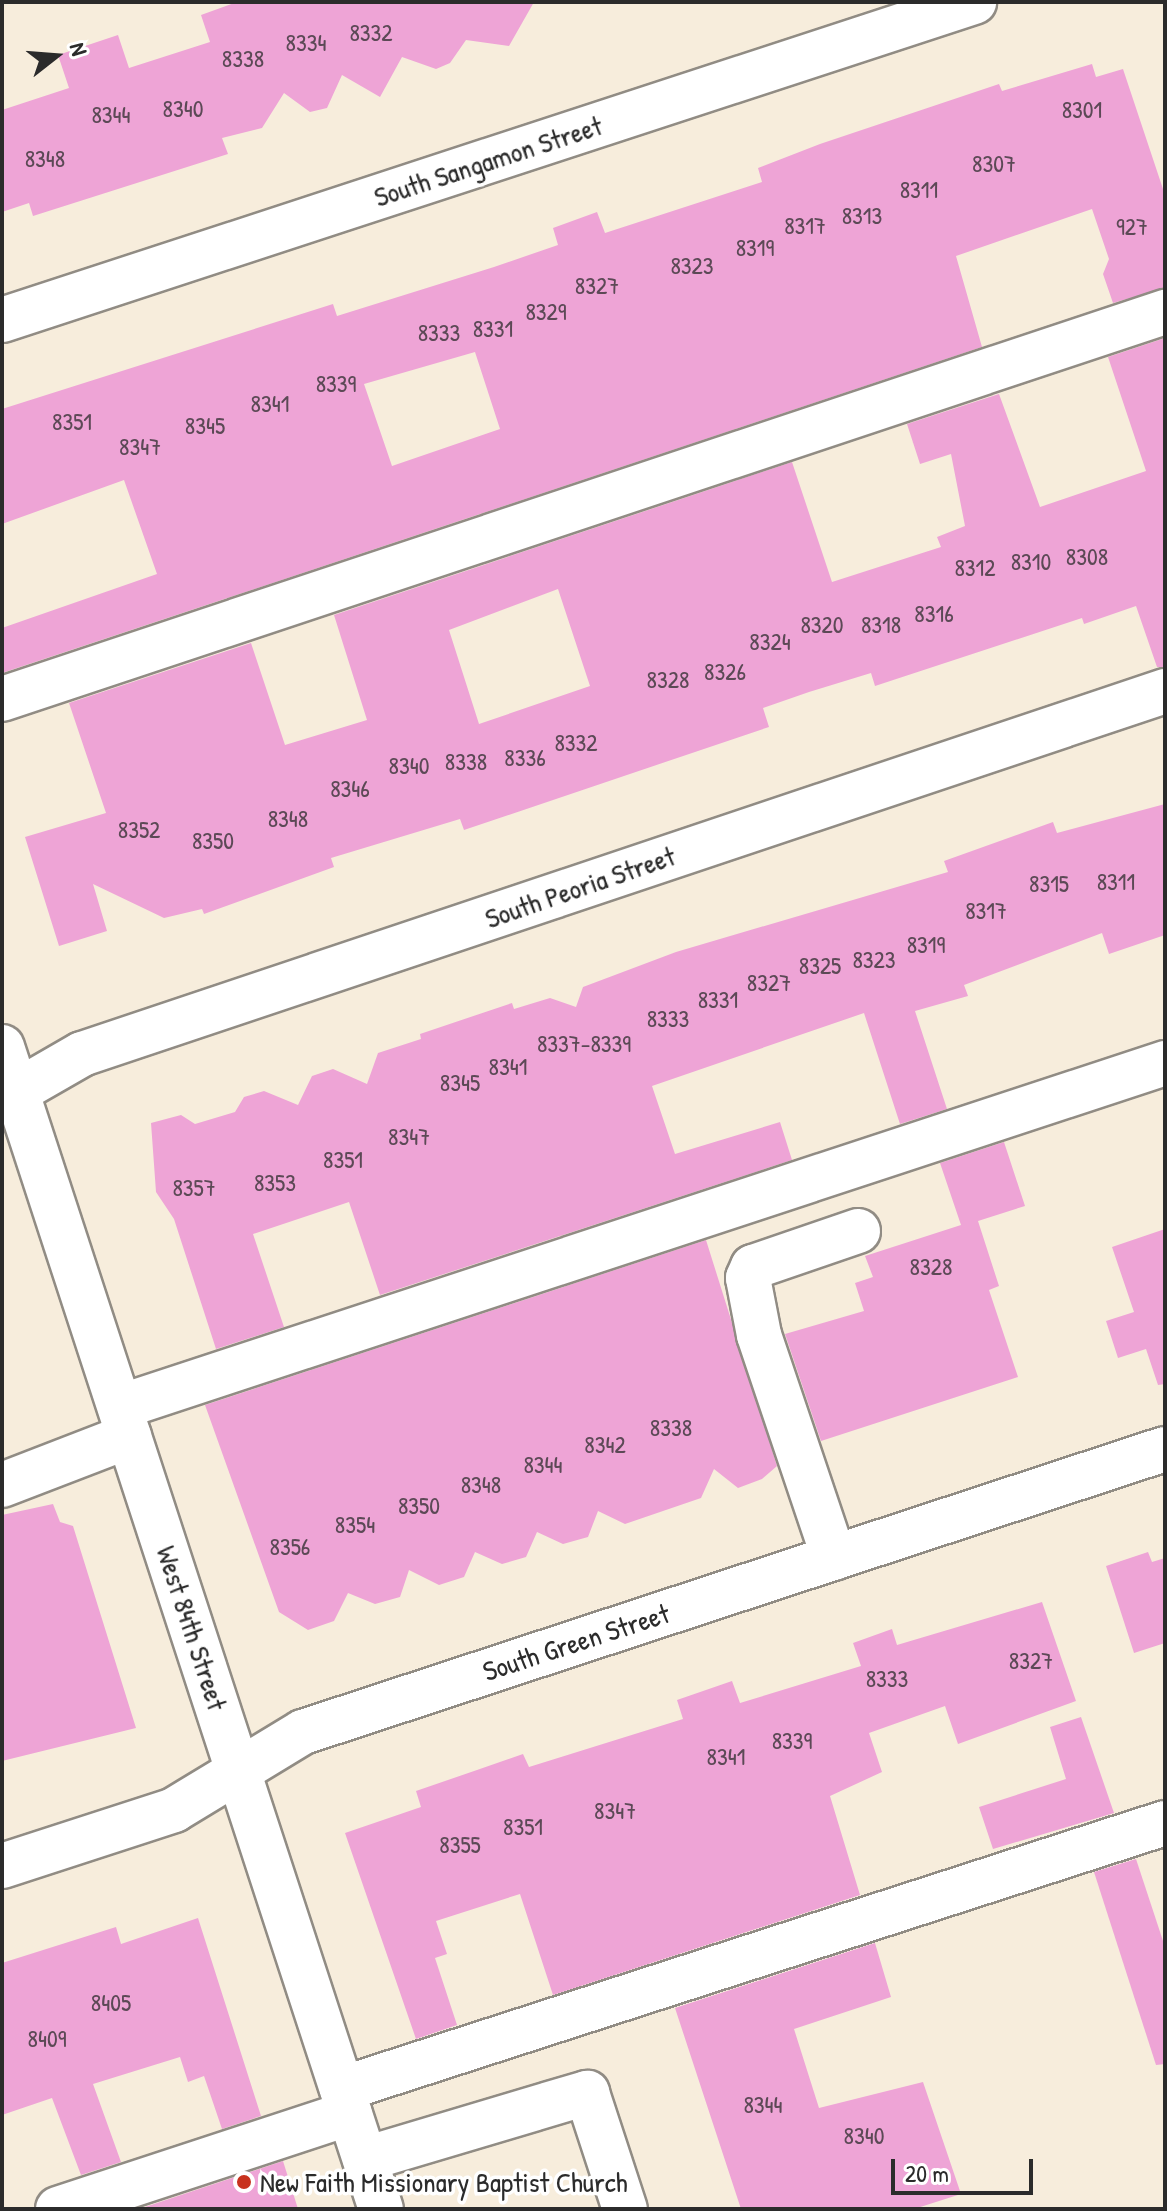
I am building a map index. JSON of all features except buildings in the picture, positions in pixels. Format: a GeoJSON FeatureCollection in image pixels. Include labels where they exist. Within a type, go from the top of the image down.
{"type":"FeatureCollection","features":[{"type":"Feature","properties":{"kind":"street","name":"South Sangamon Street"},"geometry":{"type":"LineString","coordinates":[[2,320],[974,2]]}},
{"type":"Feature","properties":{"kind":"street"},"geometry":{"type":"LineString","coordinates":[[2,699],[1165,312]]}},
{"type":"Feature","properties":{"kind":"street","name":"South Peoria Street"},"geometry":{"type":"LineString","coordinates":[[9,1096],[82,1054],[1165,691]]}},
{"type":"Feature","properties":{"kind":"street","name":"West 84th Street"},"geometry":{"type":"LineString","coordinates":[[2,1047],[9,1096],[125,1422],[381,2209]]}},
{"type":"Feature","properties":{"kind":"street"},"geometry":{"type":"LineString","coordinates":[[2,1485],[125,1422],[1165,1063]]}},
{"type":"Feature","properties":{"kind":"street"},"geometry":{"type":"LineString","coordinates":[[834,1558],[759,1335],[748,1278],[753,1267],[858,1231]]}},
{"type":"Feature","properties":{"kind":"street","name":"South Green Street"},"geometry":{"type":"LineString","coordinates":[[2,1866],[174,1810],[303,1732],[1165,1449]]}},
{"type":"Feature","properties":{"kind":"street"},"geometry":{"type":"LineString","coordinates":[[58,2209],[346,2101],[1165,1823]]}},
{"type":"Feature","properties":{"kind":"street"},"geometry":{"type":"LineString","coordinates":[[365,2159],[587,2093],[625,2209]]}},
{"type":"Feature","properties":{"kind":"place","name":"New Faith Missionary Baptist Church"},"geometry":{"type":"Point","coordinates":[244,2182]}}]}
